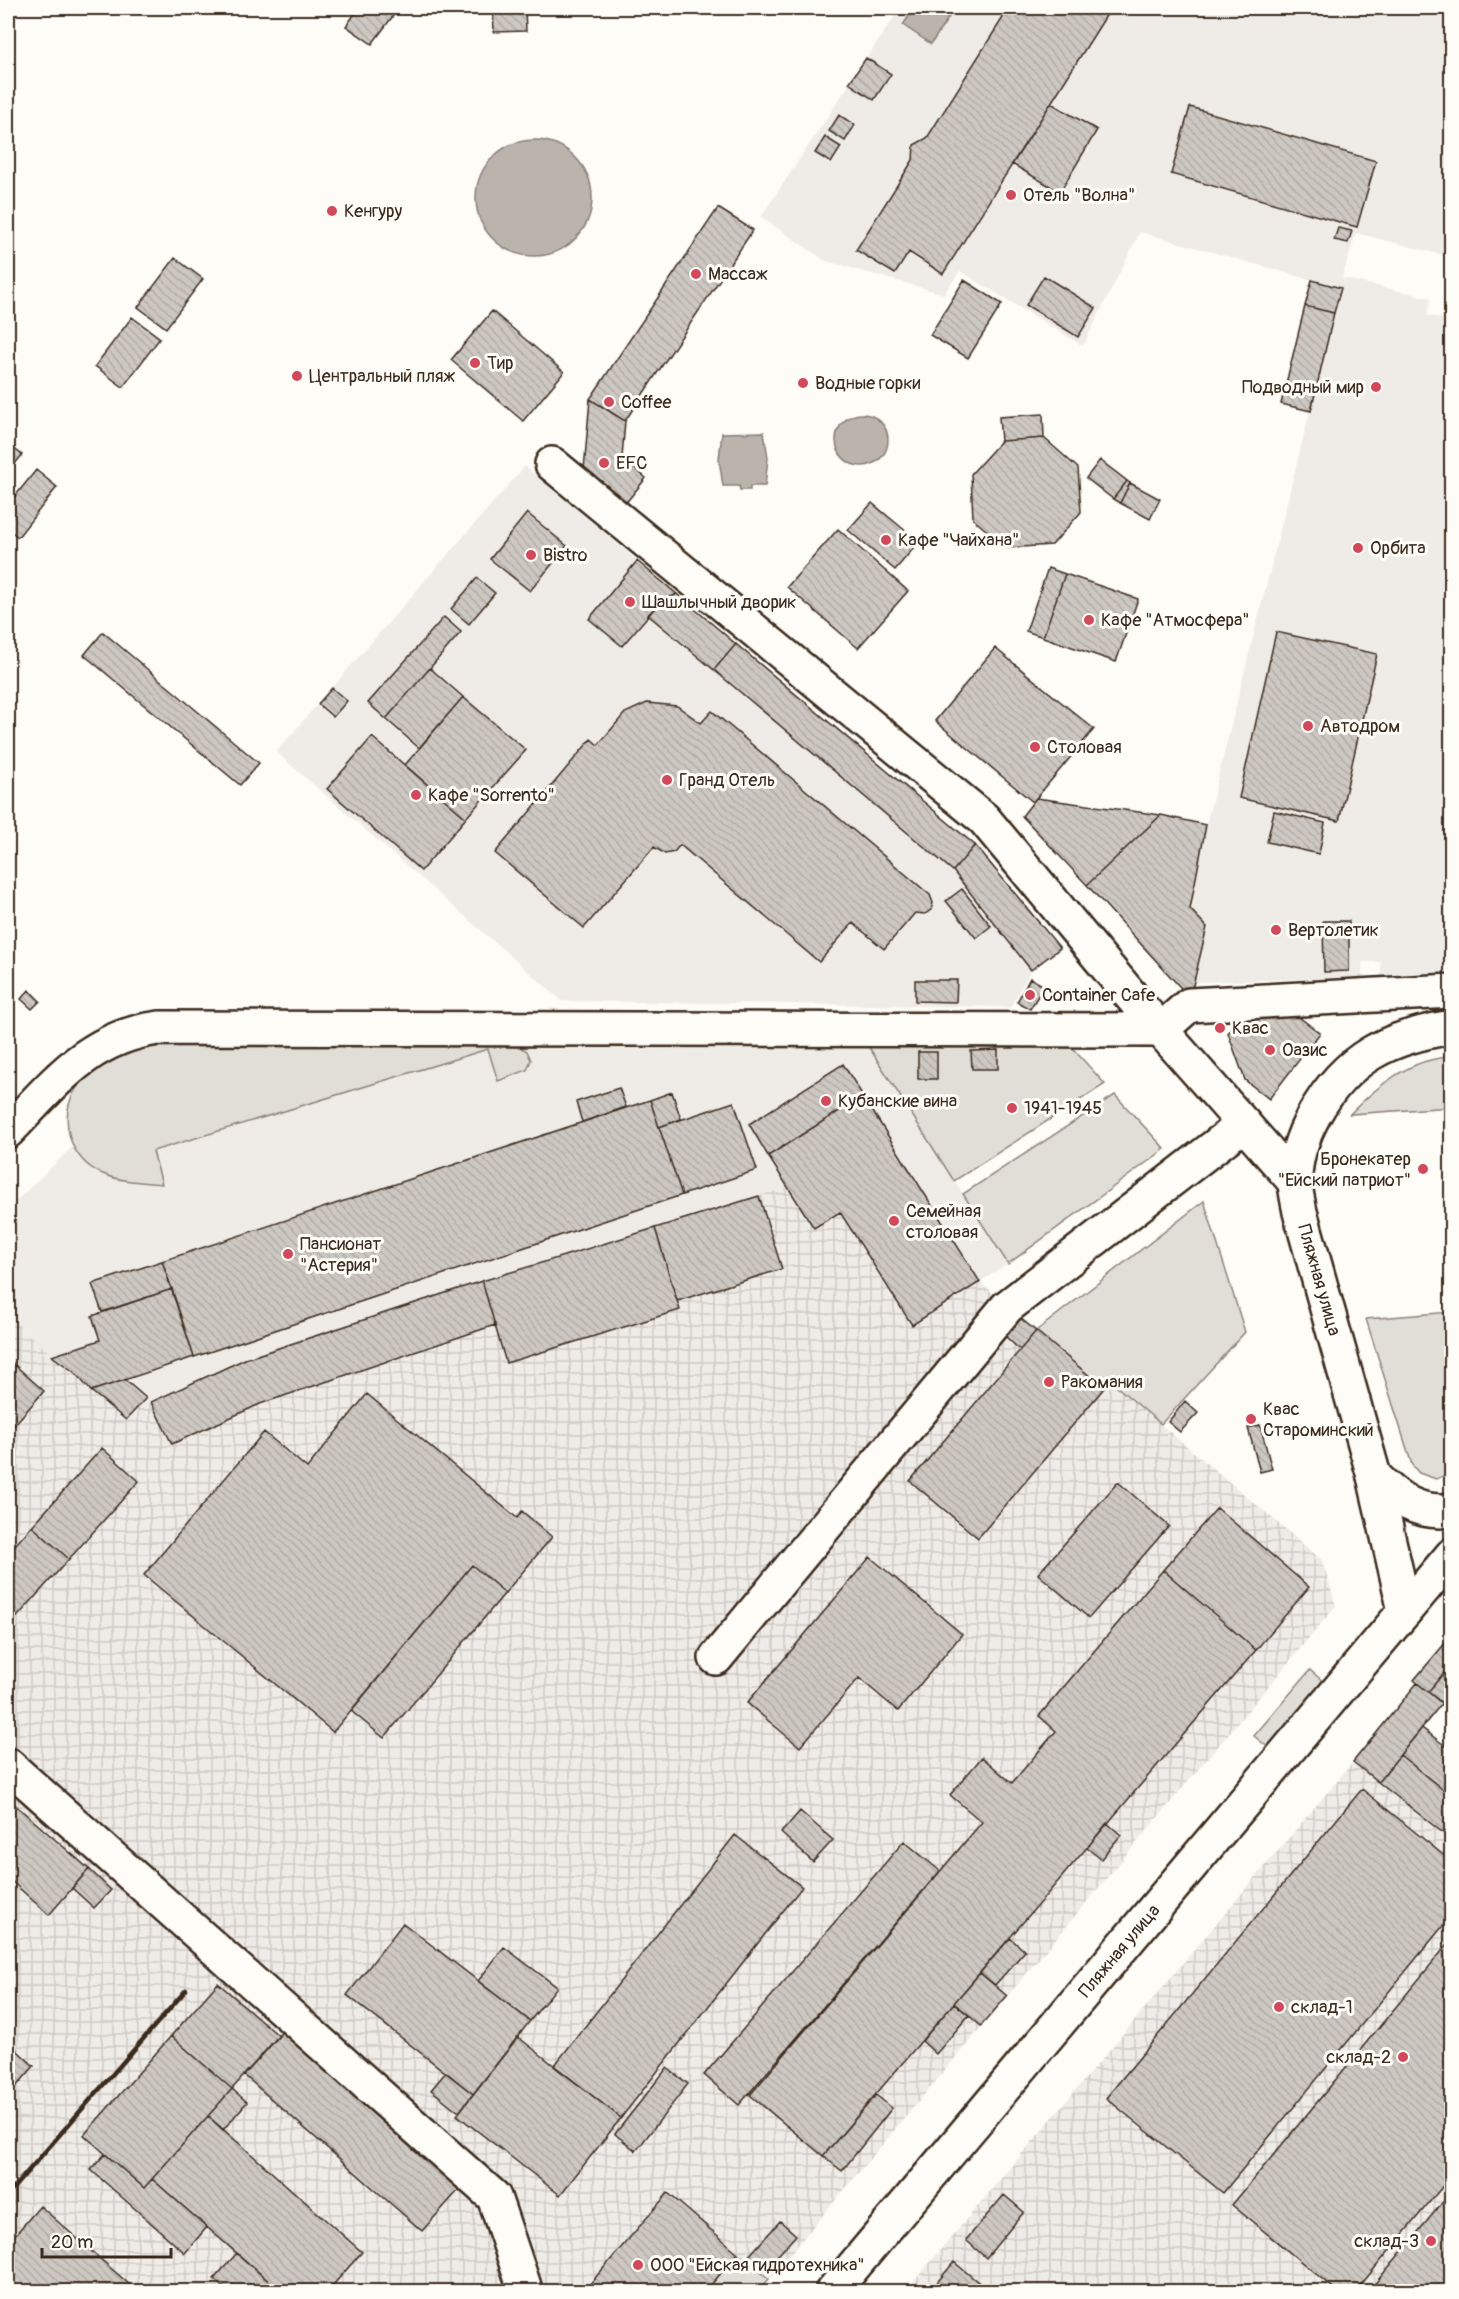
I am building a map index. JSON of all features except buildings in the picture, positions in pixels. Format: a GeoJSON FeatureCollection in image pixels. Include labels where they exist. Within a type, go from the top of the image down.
{"type":"FeatureCollection","features":[{"type":"Feature","properties":{"kind":"street"},"geometry":{"type":"LineString","coordinates":[[552,464],[984,819],[1161,1030],[1295,1182]]}},
{"type":"Feature","properties":{"kind":"street"},"geometry":{"type":"LineString","coordinates":[[8,1131],[63,1076],[96,1047],[129,1033],[159,1028],[1161,1030],[1189,1005],[1452,991]]}},
{"type":"Feature","properties":{"kind":"street","name":"Пляжная улица"},"geometry":{"type":"LineString","coordinates":[[1405,1611],[1374,1476],[1300,1212],[1295,1182],[1299,1148],[1305,1131],[1320,1105],[1343,1074],[1358,1060],[1389,1043],[1423,1031],[1452,1027]]}},
{"type":"Feature","properties":{"kind":"street"},"geometry":{"type":"LineString","coordinates":[[716,1658],[1007,1307],[1244,1124]]}},
{"type":"Feature","properties":{"kind":"street"},"geometry":{"type":"LineString","coordinates":[[1374,1476],[1404,1503],[1421,1509],[1452,1510]]}},
{"type":"Feature","properties":{"kind":"street","name":"Пляжная улица"},"geometry":{"type":"LineString","coordinates":[[832,2292],[1452,1555]]}},
{"type":"Feature","properties":{"kind":"street"},"geometry":{"type":"LineString","coordinates":[[8,1765],[494,2197],[526,2292]]}},
{"type":"Feature","properties":{"kind":"shaded area"},"geometry":{"type":"Polygon","coordinates":[[[900,8],[1451,8],[1451,257],[1356,233],[1342,278],[1431,298],[1427,315],[1451,321],[1451,974],[1381,976],[1381,962],[1362,962],[1362,977],[1193,982],[1207,927],[1190,909],[1206,825],[1341,288],[1140,232],[1083,346],[960,271],[944,294],[826,261],[761,217],[900,8]]]}},
{"type":"Feature","properties":{"kind":"shaded area"},"geometry":{"type":"Polygon","coordinates":[[[914,8],[955,8],[931,44],[903,25],[914,8]]]}},
{"type":"Feature","properties":{"kind":"shaded area"},"geometry":{"type":"Polygon","coordinates":[[[534,140],[556,144],[575,157],[588,176],[592,198],[588,220],[575,239],[556,252],[534,256],[512,252],[493,239],[480,220],[476,198],[480,176],[493,157],[512,144],[534,140]]]}},
{"type":"Feature","properties":{"kind":"shaded area"},"geometry":{"type":"Polygon","coordinates":[[[857,414],[867,414],[881,421],[888,440],[881,459],[867,466],[857,466],[847,462],[840,455],[836,445],[836,435],[840,425],[847,418],[857,414]]]}},
{"type":"Feature","properties":{"kind":"shaded area"},"geometry":{"type":"Polygon","coordinates":[[[764,432],[768,458],[765,486],[750,486],[750,490],[740,490],[739,486],[723,486],[719,459],[722,433],[764,432]]]}},
{"type":"Feature","properties":{"kind":"shaded area"},"geometry":{"type":"Polygon","coordinates":[[[525,466],[975,845],[1060,948],[1031,970],[1010,1007],[562,1001],[276,752],[525,466]]]}},
{"type":"Feature","properties":{"kind":"shaded area"},"geometry":{"type":"Polygon","coordinates":[[[163,1040],[516,1045],[527,1051],[531,1060],[527,1070],[498,1081],[488,1049],[153,1151],[162,1184],[110,1177],[92,1168],[75,1150],[70,1138],[67,1117],[71,1099],[80,1084],[93,1071],[127,1052],[163,1040]]]}},
{"type":"Feature","properties":{"kind":"shaded area","name":"Пансионат \"Астерия\""},"geometry":{"type":"Polygon","coordinates":[[[865,1041],[1008,1264],[912,1325],[840,1212],[788,1187],[482,1281],[245,1359],[126,1420],[8,1316],[8,1209],[73,1146],[68,1127],[68,1111],[78,1085],[141,1045],[865,1041]]]}},
{"type":"Feature","properties":{"kind":"shaded area"},"geometry":{"type":"Polygon","coordinates":[[[865,1041],[1066,1041],[1105,1084],[954,1181],[865,1041]]]}},
{"type":"Feature","properties":{"kind":"shaded area"},"geometry":{"type":"Polygon","coordinates":[[[1451,1057],[1451,1107],[1350,1114],[1396,1075],[1422,1062],[1451,1057]]]}},
{"type":"Feature","properties":{"kind":"shaded area"},"geometry":{"type":"Polygon","coordinates":[[[1115,1095],[1165,1149],[1008,1264],[963,1194],[1115,1095]]]}},
{"type":"Feature","properties":{"kind":"shaded area"},"geometry":{"type":"Polygon","coordinates":[[[788,1187],[840,1212],[912,1325],[980,1282],[1104,1388],[1109,1381],[1322,1560],[1336,1606],[769,2279],[738,2254],[705,2291],[8,2291],[8,1316],[126,1420],[146,1398],[151,1402],[245,1359],[482,1281],[788,1187]]]}},
{"type":"Feature","properties":{"kind":"shaded area"},"geometry":{"type":"Polygon","coordinates":[[[1204,1201],[1245,1332],[1161,1424],[1110,1381],[1104,1388],[1036,1331],[1204,1201]]]}},
{"type":"Feature","properties":{"kind":"shaded area"},"geometry":{"type":"Polygon","coordinates":[[[1451,1312],[1451,1473],[1436,1479],[1419,1473],[1412,1465],[1366,1319],[1451,1312]]]}},
{"type":"Feature","properties":{"kind":"shaded area"},"geometry":{"type":"Polygon","coordinates":[[[1310,1670],[1325,1683],[1270,1749],[1254,1736],[1310,1670]]]}},
{"type":"Feature","properties":{"kind":"shaded area"},"geometry":{"type":"Polygon","coordinates":[[[1353,1762],[1451,1840],[1451,2291],[905,2292],[1353,1762]]]}},
{"type":"Feature","properties":{"kind":"shaded area"},"geometry":{"type":"Polygon","coordinates":[[[738,2253],[769,2279],[758,2291],[705,2292],[738,2253]]]}},
{"type":"Feature","properties":{"kind":"railway"},"geometry":{"type":"LineString","coordinates":[[8,2194],[186,1990]]}},
{"type":"Feature","properties":{"kind":"place","name":"Отель \"Волна\""},"geometry":{"type":"Point","coordinates":[1011,195]}},
{"type":"Feature","properties":{"kind":"place","name":"Кенгуру"},"geometry":{"type":"Point","coordinates":[332,211]}},
{"type":"Feature","properties":{"kind":"place","name":"Массаж"},"geometry":{"type":"Point","coordinates":[696,274]}},
{"type":"Feature","properties":{"kind":"place","name":"Тир"},"geometry":{"type":"Point","coordinates":[475,363]}},
{"type":"Feature","properties":{"kind":"place","name":"Центральный пляж"},"geometry":{"type":"Point","coordinates":[297,376]}},
{"type":"Feature","properties":{"kind":"place","name":"Водные горки"},"geometry":{"type":"Point","coordinates":[803,383]}},
{"type":"Feature","properties":{"kind":"place","name":"Подводный мир"},"geometry":{"type":"Point","coordinates":[1376,387]}},
{"type":"Feature","properties":{"kind":"place","name":"Coffee"},"geometry":{"type":"Point","coordinates":[609,402]}},
{"type":"Feature","properties":{"kind":"place","name":"EFC"},"geometry":{"type":"Point","coordinates":[604,463]}},
{"type":"Feature","properties":{"kind":"place","name":"Кафе \"Чайхана\""},"geometry":{"type":"Point","coordinates":[886,540]}},
{"type":"Feature","properties":{"kind":"place","name":"Орбита"},"geometry":{"type":"Point","coordinates":[1358,548]}},
{"type":"Feature","properties":{"kind":"place","name":"Bistro"},"geometry":{"type":"Point","coordinates":[531,555]}},
{"type":"Feature","properties":{"kind":"place","name":"Шашлычный дворик"},"geometry":{"type":"Point","coordinates":[630,602]}},
{"type":"Feature","properties":{"kind":"place","name":"Кафе \"Атмосфера\""},"geometry":{"type":"Point","coordinates":[1089,620]}},
{"type":"Feature","properties":{"kind":"place","name":"Автодром"},"geometry":{"type":"Point","coordinates":[1308,726]}},
{"type":"Feature","properties":{"kind":"place","name":"Столовая"},"geometry":{"type":"Point","coordinates":[1035,747]}},
{"type":"Feature","properties":{"kind":"place","name":"Гранд Отель"},"geometry":{"type":"Point","coordinates":[667,780]}},
{"type":"Feature","properties":{"kind":"place","name":"Кафе \"Sorrento\""},"geometry":{"type":"Point","coordinates":[416,795]}},
{"type":"Feature","properties":{"kind":"place","name":"Вертолетик"},"geometry":{"type":"Point","coordinates":[1276,930]}},
{"type":"Feature","properties":{"kind":"place","name":"Container Cafe"},"geometry":{"type":"Point","coordinates":[1030,995]}},
{"type":"Feature","properties":{"kind":"place","name":"Квас"},"geometry":{"type":"Point","coordinates":[1220,1028]}},
{"type":"Feature","properties":{"kind":"place","name":"Оазис"},"geometry":{"type":"Point","coordinates":[1270,1050]}},
{"type":"Feature","properties":{"kind":"place","name":"Кубанские вина"},"geometry":{"type":"Point","coordinates":[826,1101]}},
{"type":"Feature","properties":{"kind":"place","name":"1941-1945"},"geometry":{"type":"Point","coordinates":[1012,1108]}},
{"type":"Feature","properties":{"kind":"place","name":"Бронекатер \"Ейский патриот\""},"geometry":{"type":"Point","coordinates":[1423,1169]}},
{"type":"Feature","properties":{"kind":"place","name":"Семейная столовая"},"geometry":{"type":"Point","coordinates":[894,1221]}},
{"type":"Feature","properties":{"kind":"place","name":"Пансионат \"Астерия\""},"geometry":{"type":"Point","coordinates":[288,1254]}},
{"type":"Feature","properties":{"kind":"place","name":"Ракомания"},"geometry":{"type":"Point","coordinates":[1049,1382]}},
{"type":"Feature","properties":{"kind":"place","name":"Квас Староминский"},"geometry":{"type":"Point","coordinates":[1251,1419]}},
{"type":"Feature","properties":{"kind":"place","name":"склад-1"},"geometry":{"type":"Point","coordinates":[1279,2007]}},
{"type":"Feature","properties":{"kind":"place","name":"склад-2"},"geometry":{"type":"Point","coordinates":[1403,2057]}},
{"type":"Feature","properties":{"kind":"place","name":"склад-3"},"geometry":{"type":"Point","coordinates":[1431,2241]}},
{"type":"Feature","properties":{"kind":"place","name":"ООО \"Ейская гидротехника\""},"geometry":{"type":"Point","coordinates":[638,2265]}}]}
